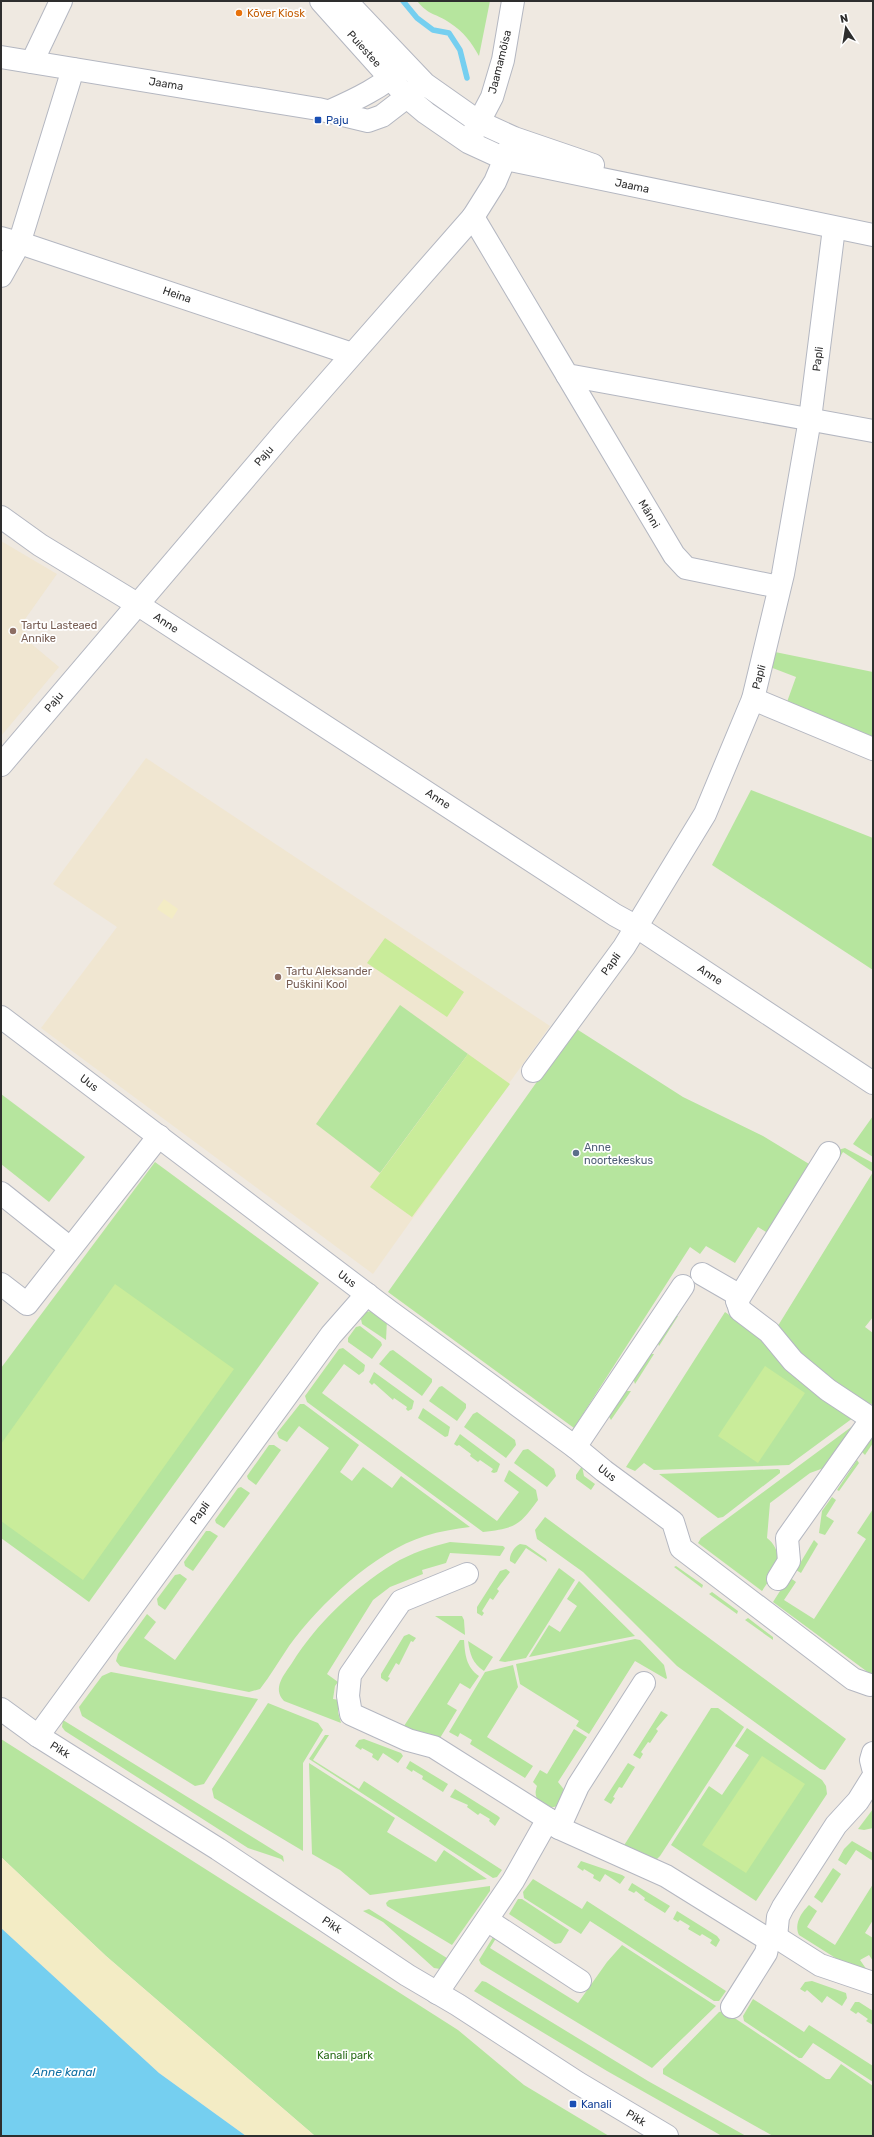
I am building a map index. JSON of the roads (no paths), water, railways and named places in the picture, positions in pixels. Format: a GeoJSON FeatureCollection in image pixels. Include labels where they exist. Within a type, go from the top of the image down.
{"type":"FeatureCollection","features":[{"type":"Feature","properties":{"kind":"street"},"geometry":{"type":"LineString","coordinates":[[32,62],[61,1]]}},
{"type":"Feature","properties":{"kind":"street","name":"Puiestee"},"geometry":{"type":"LineString","coordinates":[[321,1],[399,72],[408,97]]}},
{"type":"Feature","properties":{"kind":"street","name":"Jaama"},"geometry":{"type":"LineString","coordinates":[[346,1],[399,72],[424,84],[479,122],[514,138],[584,164],[873,221]]}},
{"type":"Feature","properties":{"kind":"street","name":"Jaamamõisa"},"geometry":{"type":"LineString","coordinates":[[468,142],[492,97],[498,80],[513,1]]}},
{"type":"Feature","properties":{"kind":"street","name":"Jaama"},"geometry":{"type":"LineString","coordinates":[[1,57],[330,111],[368,121],[382,116],[424,84]]}},
{"type":"Feature","properties":{"kind":"street"},"geometry":{"type":"LineString","coordinates":[[1,276],[10,241],[73,69]]}},
{"type":"Feature","properties":{"kind":"street"},"geometry":{"type":"LineString","coordinates":[[330,111],[363,96],[399,72]]}},
{"type":"Feature","properties":{"kind":"street","name":"Jaama"},"geometry":{"type":"LineString","coordinates":[[408,97],[468,142],[505,159],[873,235]]}},
{"type":"Feature","properties":{"kind":"street","name":"Paju"},"geometry":{"type":"LineString","coordinates":[[1,765],[137,604],[472,217],[495,182],[514,138]]}},
{"type":"Feature","properties":{"kind":"street","name":"Männi"},"geometry":{"type":"LineString","coordinates":[[472,217],[674,555],[686,568],[779,587]]}},
{"type":"Feature","properties":{"kind":"street","name":"Papli"},"geometry":{"type":"LineString","coordinates":[[533,1071],[637,927],[705,814],[753,699],[779,587],[810,419],[834,228]]}},
{"type":"Feature","properties":{"kind":"street","name":"Heina"},"geometry":{"type":"LineString","coordinates":[[10,241],[29,246],[352,354]]}},
{"type":"Feature","properties":{"kind":"street"},"geometry":{"type":"LineString","coordinates":[[567,375],[873,431]]}},
{"type":"Feature","properties":{"kind":"street","name":"Anne"},"geometry":{"type":"LineString","coordinates":[[1,517],[40,545],[137,604],[615,915],[637,927],[873,1083]]}},
{"type":"Feature","properties":{"kind":"street"},"geometry":{"type":"LineString","coordinates":[[753,699],[873,749]]}},
{"type":"Feature","properties":{"kind":"street","name":"Uus"},"geometry":{"type":"LineString","coordinates":[[1,1017],[367,1294],[575,1447],[604,1471],[673,1522],[681,1548],[854,1678],[870,1684]]}},
{"type":"Feature","properties":{"kind":"street"},"geometry":{"type":"LineString","coordinates":[[1,1284],[27,1304],[159,1136]]}},
{"type":"Feature","properties":{"kind":"street"},"geometry":{"type":"LineString","coordinates":[[737,1301],[829,1153]]}},
{"type":"Feature","properties":{"kind":"street"},"geometry":{"type":"LineString","coordinates":[[1,1193],[70,1248]]}},
{"type":"Feature","properties":{"kind":"street"},"geometry":{"type":"LineString","coordinates":[[702,1274],[735,1293],[740,1310],[769,1332],[793,1361],[828,1390],[872,1418],[787,1538],[790,1561],[778,1579]]}},
{"type":"Feature","properties":{"kind":"street"},"geometry":{"type":"LineString","coordinates":[[575,1447],[683,1286]]}},
{"type":"Feature","properties":{"kind":"street","name":"Papli"},"geometry":{"type":"LineString","coordinates":[[38,1736],[330,1335],[367,1294]]}},
{"type":"Feature","properties":{"kind":"street"},"geometry":{"type":"LineString","coordinates":[[467,1574],[401,1601],[350,1675],[348,1696],[351,1714],[408,1740],[434,1747],[553,1824],[666,1876],[820,1965],[873,1983]]}},
{"type":"Feature","properties":{"kind":"street"},"geometry":{"type":"LineString","coordinates":[[437,1993],[553,1824],[644,1683]]}},
{"type":"Feature","properties":{"kind":"street","name":"Pikk"},"geometry":{"type":"LineString","coordinates":[[1,1709],[38,1736],[218,1849],[437,1993],[578,2083],[666,2136]]}},
{"type":"Feature","properties":{"kind":"street"},"geometry":{"type":"LineString","coordinates":[[873,1753],[871,1760],[873,1768]]}},
{"type":"Feature","properties":{"kind":"street"},"geometry":{"type":"LineString","coordinates":[[732,2007],[766,1953],[773,1938],[778,1917],[783,1907],[836,1825],[858,1801],[873,1777]]}},
{"type":"Feature","properties":{"kind":"street"},"geometry":{"type":"LineString","coordinates":[[487,1920],[580,1982]]}},
{"type":"Feature","properties":{"kind":"water","name":"Anne kanal"},"geometry":{"type":"Polygon","coordinates":[[[1,1928],[159,2073],[246,2136],[1,2136],[1,1928]]]}},
{"type":"Feature","properties":{"kind":"waterway"},"geometry":{"type":"LineString","coordinates":[[403,1],[417,18],[433,30],[449,33],[460,50],[467,78]]}},
{"type":"Feature","properties":{"kind":"place","name":"Kõver Kiosk"},"geometry":{"type":"Point","coordinates":[239,13]}},
{"type":"Feature","properties":{"kind":"place","name":"Paju"},"geometry":{"type":"Point","coordinates":[318,120]}},
{"type":"Feature","properties":{"kind":"place","name":"Tartu Lasteaed Annike"},"geometry":{"type":"Point","coordinates":[13,631]}},
{"type":"Feature","properties":{"kind":"place","name":"Tartu Aleksander Puškini Kool"},"geometry":{"type":"Point","coordinates":[278,977]}},
{"type":"Feature","properties":{"kind":"place","name":"Anne noortekeskus"},"geometry":{"type":"Point","coordinates":[576,1153]}},
{"type":"Feature","properties":{"kind":"place","name":"Kanali"},"geometry":{"type":"Point","coordinates":[573,2104]}},
{"type":"Feature","properties":{"kind":"park label","name":"Kanali park"},"geometry":{"type":"Point","coordinates":[345,2055]}}]}
